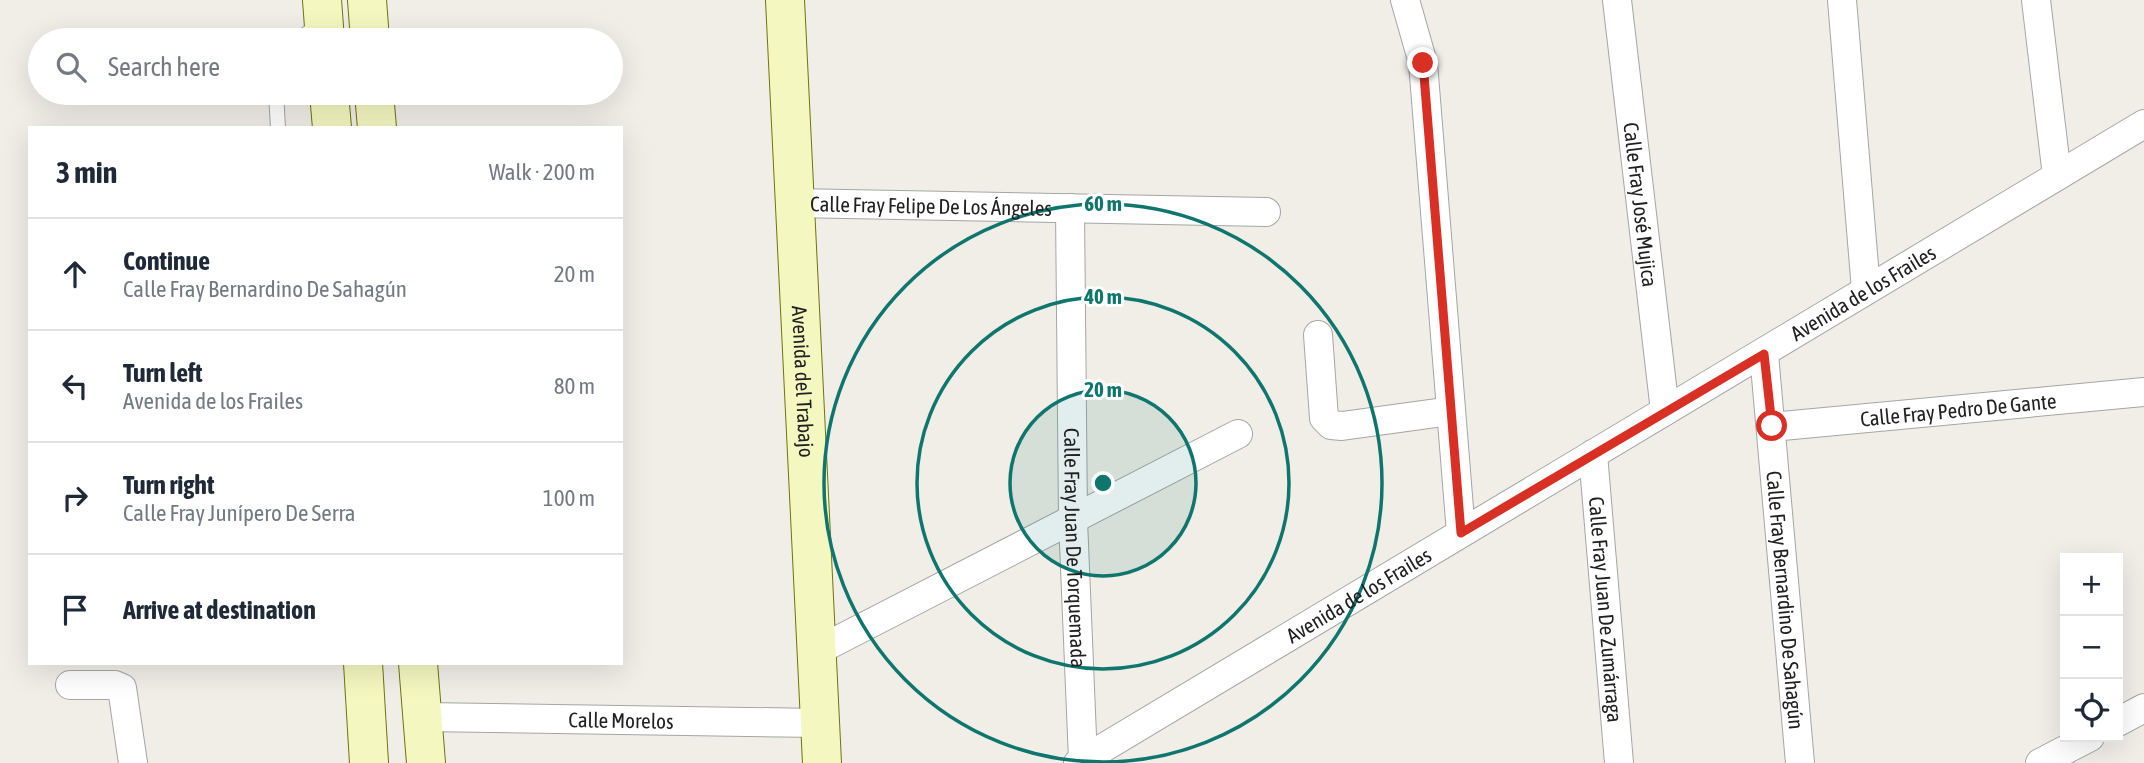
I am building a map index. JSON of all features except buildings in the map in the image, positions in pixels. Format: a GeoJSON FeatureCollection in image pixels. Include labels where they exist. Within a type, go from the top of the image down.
{"type":"FeatureCollection","features":[{"type":"Feature","properties":{"kind":"street"},"geometry":{"type":"LineString","coordinates":[[367,0],[369,28]]}},
{"type":"Feature","properties":{"kind":"street","name":"Avenida del Trabajo"},"geometry":{"type":"LineString","coordinates":[[785,0],[822,763]]}},
{"type":"Feature","properties":{"kind":"street"},"geometry":{"type":"LineString","coordinates":[[1405,0],[1423,63],[1461,533]]}},
{"type":"Feature","properties":{"kind":"street","name":"Calle Fray José Mujica"},"geometry":{"type":"LineString","coordinates":[[1617,0],[1665,411]]}},
{"type":"Feature","properties":{"kind":"street"},"geometry":{"type":"LineString","coordinates":[[1842,0],[1866,290]]}},
{"type":"Feature","properties":{"kind":"street"},"geometry":{"type":"LineString","coordinates":[[2036,0],[2057,176]]}},
{"type":"Feature","properties":{"kind":"street"},"geometry":{"type":"LineString","coordinates":[[330,105],[332,126]]}},
{"type":"Feature","properties":{"kind":"street"},"geometry":{"type":"LineString","coordinates":[[375,105],[377,126]]}},
{"type":"Feature","properties":{"kind":"street","name":"Avenida de los Frailes"},"geometry":{"type":"LineString","coordinates":[[1081,761],[2144,124]]}},
{"type":"Feature","properties":{"kind":"street","name":"Calle Fray Felipe De Los Ángeles"},"geometry":{"type":"LineString","coordinates":[[793,203],[1266,212]]}},
{"type":"Feature","properties":{"kind":"street","name":"Calle Fray Juan De Torquemada"},"geometry":{"type":"LineString","coordinates":[[1070,208],[1073,520],[1081,761]]}},
{"type":"Feature","properties":{"kind":"street"},"geometry":{"type":"LineString","coordinates":[[1318,335],[1324,418],[1331,425],[1342,426],[1451,411]]}},
{"type":"Feature","properties":{"kind":"street","name":"Calle Fray Bernardino De Sahagún"},"geometry":{"type":"LineString","coordinates":[[1764,354],[1800,763]]}},
{"type":"Feature","properties":{"kind":"street","name":"Calle Fray Pedro De Gante"},"geometry":{"type":"LineString","coordinates":[[1772,426],[2144,393]]}},
{"type":"Feature","properties":{"kind":"street"},"geometry":{"type":"LineString","coordinates":[[815,652],[1238,434]]}},
{"type":"Feature","properties":{"kind":"street","name":"Calle Fray Juan De Zumárraga"},"geometry":{"type":"LineString","coordinates":[[1593,454],[1619,763]]}},
{"type":"Feature","properties":{"kind":"street"},"geometry":{"type":"LineString","coordinates":[[363,665],[369,763]]}},
{"type":"Feature","properties":{"kind":"street"},"geometry":{"type":"LineString","coordinates":[[418,665],[426,763]]}},
{"type":"Feature","properties":{"kind":"street"},"geometry":{"type":"LineString","coordinates":[[70,685],[115,685],[122,688],[133,763]]}},
{"type":"Feature","properties":{"kind":"street"},"geometry":{"type":"LineString","coordinates":[[2123,719],[2144,708]]}},
{"type":"Feature","properties":{"kind":"street","name":"Calle Morelos"},"geometry":{"type":"LineString","coordinates":[[423,718],[820,723]]}},
{"type":"Feature","properties":{"kind":"street"},"geometry":{"type":"LineString","coordinates":[[2040,763],[2080,742]]}},
{"type":"Feature","properties":{"kind":"lane"},"geometry":{"type":"LineString","coordinates":[[277,105],[278,126]]}},
{"type":"Feature","properties":{"kind":"route"},"geometry":{"type":"LineString","coordinates":[[1423,63],[1461,533],[1764,354],[1772,426]]}}]}
